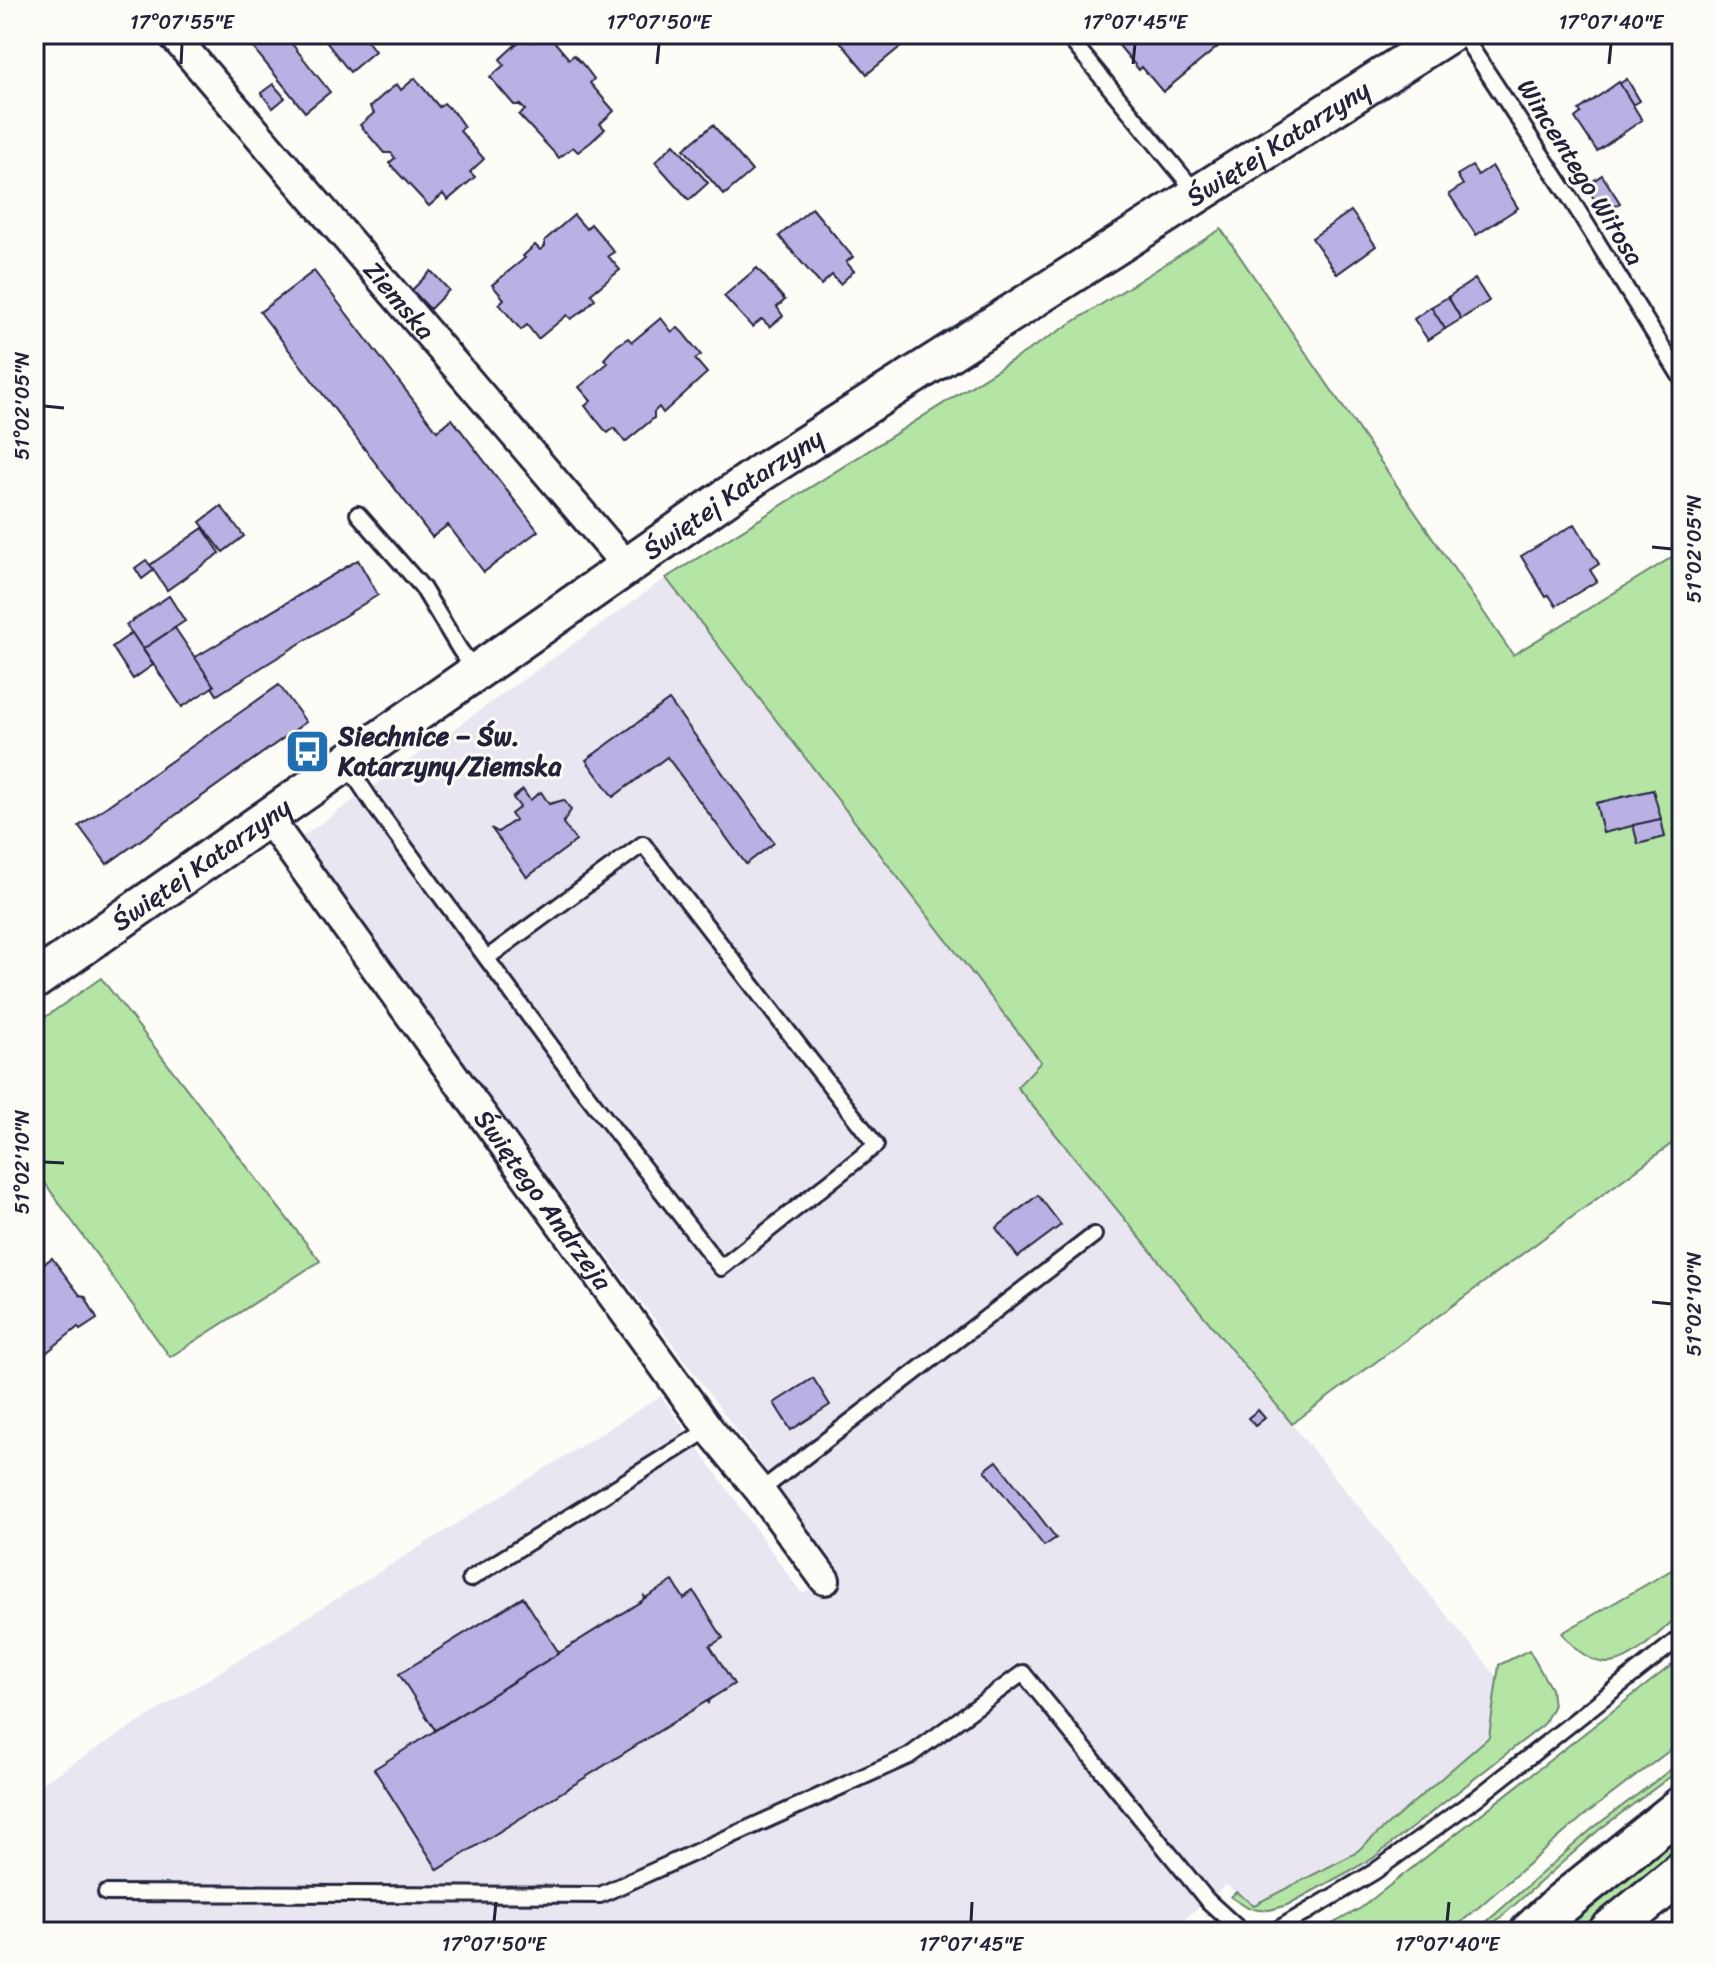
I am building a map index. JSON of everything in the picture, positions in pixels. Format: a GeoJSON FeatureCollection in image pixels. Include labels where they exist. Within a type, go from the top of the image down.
{"type":"FeatureCollection","features":[{"type":"Feature","properties":{"kind":"main road"},"geometry":{"type":"LineString","coordinates":[[1531,1932],[1682,1807]]}},
{"type":"Feature","properties":{"kind":"main road"},"geometry":{"type":"LineString","coordinates":[[1609,1932],[1682,1872]]}},
{"type":"Feature","properties":{"kind":"street","name":"Ziemska"},"geometry":{"type":"LineString","coordinates":[[172,34],[626,565]]}},
{"type":"Feature","properties":{"kind":"street","name":"Świętej Katarzyny"},"geometry":{"type":"LineString","coordinates":[[34,981],[762,472],[1449,34]]}},
{"type":"Feature","properties":{"kind":"street","name":"Świętego Andrzeja"},"geometry":{"type":"LineString","coordinates":[[267,817],[709,1429],[760,1491],[825,1580]]}},
{"type":"Feature","properties":{"kind":"lane"},"geometry":{"type":"LineString","coordinates":[[1066,34],[1198,195]]}},
{"type":"Feature","properties":{"kind":"lane","name":"Wincentego Witosa"},"geometry":{"type":"LineString","coordinates":[[1462,34],[1572,201],[1682,379]]}},
{"type":"Feature","properties":{"kind":"lane"},"geometry":{"type":"LineString","coordinates":[[358,514],[422,587],[460,650],[476,670]]}},
{"type":"Feature","properties":{"kind":"lane"},"geometry":{"type":"LineString","coordinates":[[345,762],[374,805],[581,1087],[721,1268],[876,1145],[643,844],[487,958]]}},
{"type":"Feature","properties":{"kind":"lane"},"geometry":{"type":"LineString","coordinates":[[760,1491],[1094,1235]]}},
{"type":"Feature","properties":{"kind":"lane"},"geometry":{"type":"LineString","coordinates":[[470,1579],[709,1429]]}},
{"type":"Feature","properties":{"kind":"lane"},"geometry":{"type":"LineString","coordinates":[[1273,1932],[1374,1872],[1478,1797],[1682,1636]]}},
{"type":"Feature","properties":{"kind":"lane"},"geometry":{"type":"LineString","coordinates":[[106,1893],[600,1895],[909,1756],[1023,1673],[1207,1900],[1242,1932]]}},
{"type":"Feature","properties":{"kind":"shaded area"},"geometry":{"type":"Polygon","coordinates":[[[666,578],[1041,1062],[1018,1087],[1497,1677],[1489,1737],[1354,1854],[1253,1905],[1226,1885],[1182,1921],[1164,1931],[34,1932],[34,1788],[661,1396],[802,1594],[839,1569],[299,839],[666,578]]]}},
{"type":"Feature","properties":{"kind":"green space"},"geometry":{"type":"Polygon","coordinates":[[[1221,229],[1513,655],[1682,551],[1682,1136],[1292,1424],[1017,1087],[1041,1062],[666,578],[1221,229]]]}},
{"type":"Feature","properties":{"kind":"green space"},"geometry":{"type":"Polygon","coordinates":[[[101,978],[320,1261],[170,1357],[34,1168],[34,1025],[101,978]]]}},
{"type":"Feature","properties":{"kind":"green space"},"geometry":{"type":"Polygon","coordinates":[[[1682,1564],[1682,1613],[1624,1659],[1609,1663],[1595,1661],[1579,1651],[1562,1633],[1682,1564]]]}},
{"type":"Feature","properties":{"kind":"green space"},"geometry":{"type":"Polygon","coordinates":[[[1529,1650],[1551,1689],[1553,1707],[1543,1725],[1372,1859],[1287,1905],[1270,1910],[1248,1908],[1231,1897],[1236,1892],[1254,1905],[1354,1854],[1489,1737],[1499,1665],[1529,1650]]]}},
{"type":"Feature","properties":{"kind":"green space"},"geometry":{"type":"Polygon","coordinates":[[[1678,1660],[1682,1664],[1682,1741],[1586,1814],[1450,1932],[1318,1932],[1361,1908],[1678,1660]]]}},
{"type":"Feature","properties":{"kind":"green space"},"geometry":{"type":"Polygon","coordinates":[[[1682,1761],[1682,1768],[1600,1829],[1484,1932],[1475,1932],[1593,1828],[1682,1761]]]}},
{"type":"Feature","properties":{"kind":"green space"},"geometry":{"type":"Polygon","coordinates":[[[1682,1832],[1682,1847],[1581,1932],[1560,1932],[1682,1832]]]}},
{"type":"Feature","properties":{"kind":"building"},"geometry":{"type":"Polygon","coordinates":[[[242,34],[284,34],[330,92],[305,112],[242,34]]]}},
{"type":"Feature","properties":{"kind":"building"},"geometry":{"type":"Polygon","coordinates":[[[320,34],[362,34],[375,51],[350,72],[320,34]]]}},
{"type":"Feature","properties":{"kind":"building"},"geometry":{"type":"Polygon","coordinates":[[[541,34],[548,34],[569,59],[574,55],[594,79],[590,83],[614,111],[600,124],[605,129],[591,142],[578,152],[573,147],[559,158],[519,115],[525,110],[520,105],[514,105],[490,77],[504,65],[500,59],[526,36],[531,42],[541,34]]]}},
{"type":"Feature","properties":{"kind":"building"},"geometry":{"type":"Polygon","coordinates":[[[834,34],[916,34],[867,74],[834,34]]]}},
{"type":"Feature","properties":{"kind":"building"},"geometry":{"type":"Polygon","coordinates":[[[1115,34],[1221,34],[1226,40],[1163,92],[1142,67],[1139,70],[1112,37],[1115,34]]]}},
{"type":"Feature","properties":{"kind":"building"},"geometry":{"type":"Polygon","coordinates":[[[415,78],[439,107],[444,103],[455,114],[464,127],[460,131],[484,159],[470,172],[475,177],[448,200],[443,194],[429,206],[389,163],[395,158],[391,153],[384,153],[360,125],[374,113],[370,107],[382,96],[397,84],[401,90],[415,78]]]}},
{"type":"Feature","properties":{"kind":"building"},"geometry":{"type":"Polygon","coordinates":[[[1627,79],[1640,101],[1633,105],[1619,84],[1627,79]]]}},
{"type":"Feature","properties":{"kind":"building"},"geometry":{"type":"Polygon","coordinates":[[[1619,82],[1642,120],[1597,151],[1575,118],[1581,113],[1579,110],[1619,82]]]}},
{"type":"Feature","properties":{"kind":"building"},"geometry":{"type":"Polygon","coordinates":[[[273,84],[285,98],[273,108],[261,93],[273,84]]]}},
{"type":"Feature","properties":{"kind":"building"},"geometry":{"type":"Polygon","coordinates":[[[713,125],[752,171],[724,195],[684,149],[713,125]]]}},
{"type":"Feature","properties":{"kind":"building"},"geometry":{"type":"Polygon","coordinates":[[[674,144],[708,183],[689,200],[655,162],[674,144]]]}},
{"type":"Feature","properties":{"kind":"building"},"geometry":{"type":"Polygon","coordinates":[[[1472,166],[1478,175],[1492,166],[1518,208],[1476,235],[1449,194],[1463,185],[1457,175],[1472,166]]]}},
{"type":"Feature","properties":{"kind":"building"},"geometry":{"type":"Polygon","coordinates":[[[1602,175],[1620,203],[1603,213],[1586,186],[1602,175]]]}},
{"type":"Feature","properties":{"kind":"building"},"geometry":{"type":"Polygon","coordinates":[[[812,208],[853,257],[846,262],[854,271],[840,284],[832,275],[821,285],[779,236],[812,208]]]}},
{"type":"Feature","properties":{"kind":"building"},"geometry":{"type":"Polygon","coordinates":[[[1351,211],[1376,246],[1337,274],[1312,238],[1351,211]]]}},
{"type":"Feature","properties":{"kind":"building"},"geometry":{"type":"Polygon","coordinates":[[[574,215],[586,229],[591,224],[602,237],[614,252],[608,256],[620,270],[591,294],[595,299],[584,310],[571,319],[567,315],[538,339],[527,325],[521,330],[499,304],[504,299],[492,285],[525,258],[523,256],[535,245],[540,250],[545,246],[545,240],[574,215]]]}},
{"type":"Feature","properties":{"kind":"building"},"geometry":{"type":"Polygon","coordinates":[[[757,268],[785,300],[777,307],[783,316],[770,327],[762,319],[752,327],[724,296],[757,268]]]}},
{"type":"Feature","properties":{"kind":"building"},"geometry":{"type":"Polygon","coordinates":[[[314,271],[437,431],[452,419],[538,531],[484,572],[448,525],[432,537],[260,312],[314,271]]]}},
{"type":"Feature","properties":{"kind":"building"},"geometry":{"type":"Polygon","coordinates":[[[431,271],[449,290],[430,309],[412,290],[431,271]]]}},
{"type":"Feature","properties":{"kind":"building"},"geometry":{"type":"Polygon","coordinates":[[[1475,279],[1489,301],[1461,319],[1448,297],[1475,279]]]}},
{"type":"Feature","properties":{"kind":"building"},"geometry":{"type":"Polygon","coordinates":[[[1448,297],[1461,319],[1445,329],[1431,307],[1448,297]]]}},
{"type":"Feature","properties":{"kind":"building"},"geometry":{"type":"Polygon","coordinates":[[[1431,307],[1445,329],[1428,340],[1414,319],[1431,307]]]}},
{"type":"Feature","properties":{"kind":"building"},"geometry":{"type":"Polygon","coordinates":[[[661,318],[672,332],[678,328],[683,333],[701,355],[695,359],[707,373],[663,413],[659,407],[654,412],[654,418],[625,442],[614,428],[608,433],[603,428],[585,406],[591,401],[579,387],[608,363],[604,359],[615,347],[628,338],[632,342],[661,318]]]}},
{"type":"Feature","properties":{"kind":"building"},"geometry":{"type":"Polygon","coordinates":[[[221,506],[244,536],[223,552],[200,522],[221,506]]]}},
{"type":"Feature","properties":{"kind":"building"},"geometry":{"type":"Polygon","coordinates":[[[1575,524],[1599,564],[1590,570],[1597,581],[1556,606],[1549,595],[1546,597],[1521,556],[1575,524]]]}},
{"type":"Feature","properties":{"kind":"building"},"geometry":{"type":"Polygon","coordinates":[[[203,528],[220,553],[167,590],[150,565],[203,528]]]}},
{"type":"Feature","properties":{"kind":"building"},"geometry":{"type":"Polygon","coordinates":[[[146,560],[154,570],[142,579],[135,568],[146,560]]]}},
{"type":"Feature","properties":{"kind":"building"},"geometry":{"type":"Polygon","coordinates":[[[358,560],[378,595],[217,695],[194,658],[358,560]]]}},
{"type":"Feature","properties":{"kind":"building"},"geometry":{"type":"Polygon","coordinates":[[[169,596],[185,621],[143,649],[126,625],[169,596]]]}},
{"type":"Feature","properties":{"kind":"building"},"geometry":{"type":"Polygon","coordinates":[[[175,628],[214,686],[182,707],[143,649],[175,628]]]}},
{"type":"Feature","properties":{"kind":"building"},"geometry":{"type":"Polygon","coordinates":[[[132,633],[153,665],[133,679],[112,647],[132,633]]]}},
{"type":"Feature","properties":{"kind":"building"},"geometry":{"type":"Polygon","coordinates":[[[279,685],[306,722],[107,864],[79,826],[279,685]]]}},
{"type":"Feature","properties":{"kind":"building"},"geometry":{"type":"Polygon","coordinates":[[[669,700],[774,843],[746,864],[667,757],[613,797],[586,760],[669,700]]]}},
{"type":"Feature","properties":{"kind":"building"},"geometry":{"type":"Polygon","coordinates":[[[523,790],[530,800],[541,792],[549,804],[564,800],[571,810],[563,823],[576,841],[527,877],[491,828],[498,832],[515,820],[511,814],[520,807],[513,798],[523,790]]]}},
{"type":"Feature","properties":{"kind":"building"},"geometry":{"type":"Polygon","coordinates":[[[1653,790],[1661,819],[1603,833],[1596,803],[1653,790]]]}},
{"type":"Feature","properties":{"kind":"building"},"geometry":{"type":"Polygon","coordinates":[[[1661,819],[1665,837],[1638,844],[1633,825],[1661,819]]]}},
{"type":"Feature","properties":{"kind":"building"},"geometry":{"type":"Polygon","coordinates":[[[1038,1195],[1061,1225],[1018,1257],[996,1228],[1038,1195]]]}},
{"type":"Feature","properties":{"kind":"building"},"geometry":{"type":"Polygon","coordinates":[[[52,1258],[80,1295],[85,1296],[97,1319],[80,1330],[78,1327],[35,1362],[34,1271],[52,1258]]]}},
{"type":"Feature","properties":{"kind":"building"},"geometry":{"type":"Polygon","coordinates":[[[813,1378],[830,1405],[791,1430],[774,1403],[813,1378]]]}},
{"type":"Feature","properties":{"kind":"building"},"geometry":{"type":"Polygon","coordinates":[[[1258,1410],[1265,1418],[1255,1426],[1248,1418],[1258,1410]]]}},
{"type":"Feature","properties":{"kind":"building"},"geometry":{"type":"Polygon","coordinates":[[[997,1461],[1056,1538],[1044,1546],[985,1470],[997,1461]]]}},
{"type":"Feature","properties":{"kind":"building"},"geometry":{"type":"Polygon","coordinates":[[[673,1581],[684,1599],[694,1592],[723,1638],[710,1646],[734,1684],[438,1870],[374,1769],[643,1600],[644,1596],[673,1581]]]}},
{"type":"Feature","properties":{"kind":"building"},"geometry":{"type":"Polygon","coordinates":[[[523,1597],[559,1653],[435,1730],[399,1674],[523,1597]]]}},
{"type":"Feature","properties":{"kind":"place","name":"Siechnice – Św. Katarzyny/Ziemska"},"geometry":{"type":"Point","coordinates":[307,751]}}]}
